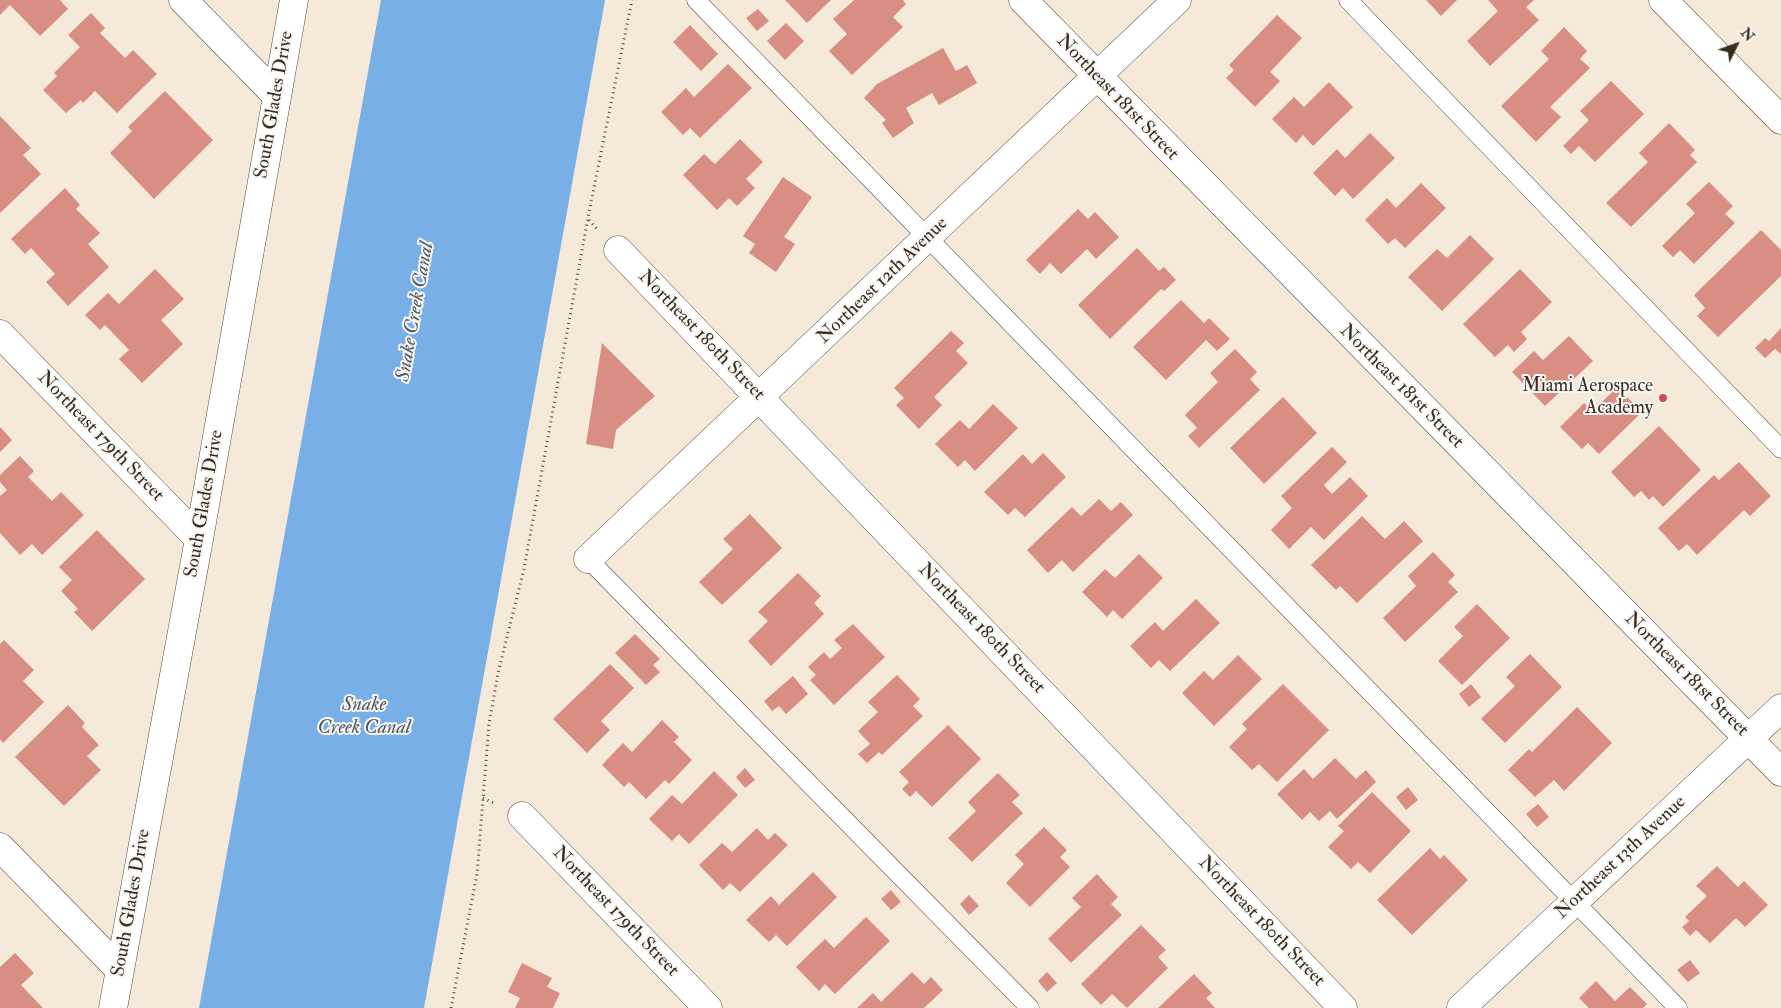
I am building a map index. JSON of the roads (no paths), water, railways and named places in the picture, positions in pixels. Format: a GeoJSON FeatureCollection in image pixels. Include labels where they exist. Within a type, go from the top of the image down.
{"type":"FeatureCollection","features":[{"type":"Feature","properties":{"kind":"street"},"geometry":{"type":"LineString","coordinates":[[183,0],[277,96]]}},
{"type":"Feature","properties":{"kind":"street","name":"South Glades Drive"},"geometry":{"type":"LineString","coordinates":[[113,1008],[199,539],[294,0]]}},
{"type":"Feature","properties":{"kind":"street","name":"Northeast 181st Street"},"geometry":{"type":"LineString","coordinates":[[1023,0],[1097,78],[1781,772]]}},
{"type":"Feature","properties":{"kind":"street","name":"Northeast 12th Avenue"},"geometry":{"type":"LineString","coordinates":[[588,560],[1177,0]]}},
{"type":"Feature","properties":{"kind":"street"},"geometry":{"type":"LineString","coordinates":[[1662,0],[1781,120]]}},
{"type":"Feature","properties":{"kind":"street","name":"Northeast 180th Street"},"geometry":{"type":"LineString","coordinates":[[618,250],[1343,1008]]}},
{"type":"Feature","properties":{"kind":"street","name":"Northeast 179th Street"},"geometry":{"type":"LineString","coordinates":[[0,334],[199,539]]}},
{"type":"Feature","properties":{"kind":"street","name":"Northeast 13th Avenue"},"geometry":{"type":"LineString","coordinates":[[1460,1008],[1781,708]]}},
{"type":"Feature","properties":{"kind":"street","name":"Northeast 179th Street"},"geometry":{"type":"LineString","coordinates":[[522,816],[708,1008]]}},
{"type":"Feature","properties":{"kind":"street"},"geometry":{"type":"LineString","coordinates":[[0,847],[120,970]]}},
{"type":"Feature","properties":{"kind":"lane"},"geometry":{"type":"LineString","coordinates":[[696,0],[929,237],[1678,1008]]}},
{"type":"Feature","properties":{"kind":"lane"},"geometry":{"type":"LineString","coordinates":[[1348,0],[1781,449]]}},
{"type":"Feature","properties":{"kind":"lane"},"geometry":{"type":"LineString","coordinates":[[588,560],[1030,1008]]}},
{"type":"Feature","properties":{"kind":"water","name":"Snake Creek Canal"},"geometry":{"type":"Polygon","coordinates":[[[381,0],[605,0],[424,1008],[199,1008],[381,0]]]}},
{"type":"Feature","properties":{"kind":"place","name":"Miami Aerospace Academy"},"geometry":{"type":"Point","coordinates":[1663,398]}}]}
